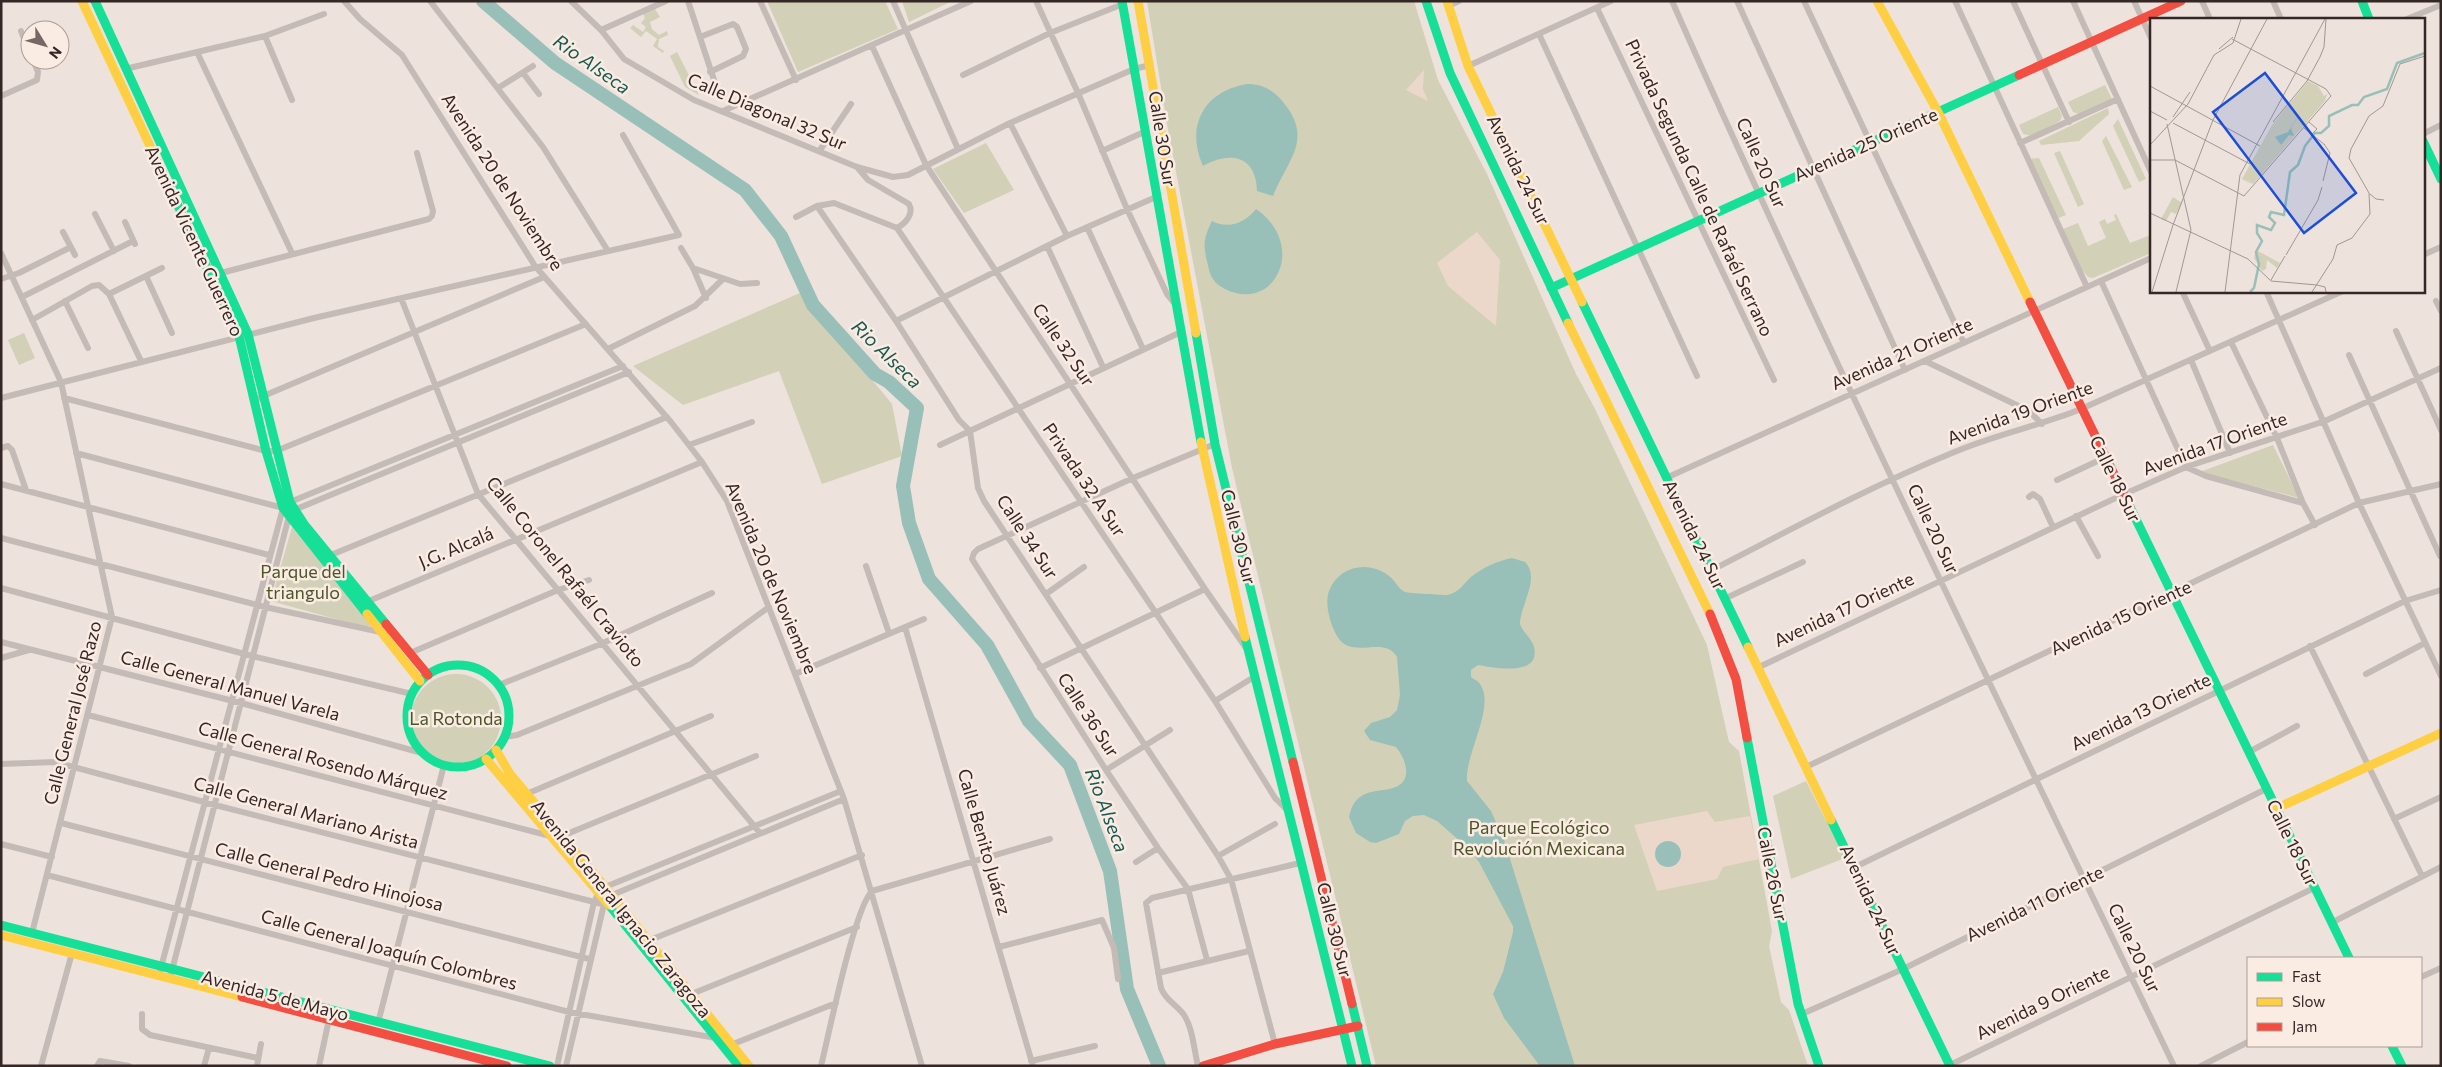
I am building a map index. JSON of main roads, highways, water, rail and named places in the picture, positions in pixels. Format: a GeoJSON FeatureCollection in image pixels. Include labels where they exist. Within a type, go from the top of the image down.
{"type":"FeatureCollection","features":[{"type":"Feature","properties":{"kind":"main road","name":"Avenida Vicente Guerrero"},"geometry":{"type":"LineString","coordinates":[[82,1],[244,335]]}},
{"type":"Feature","properties":{"kind":"main road","name":"Avenida Vicente Guerrero"},"geometry":{"type":"LineString","coordinates":[[95,1],[221,273],[244,335],[259,398],[276,451],[289,509]]}},
{"type":"Feature","properties":{"kind":"main road","name":"Calle 30 Sur"},"geometry":{"type":"LineString","coordinates":[[1138,1],[1215,444],[1367,1066]]}},
{"type":"Feature","properties":{"kind":"main road","name":"Avenida 24 Sur"},"geometry":{"type":"LineString","coordinates":[[1426,1],[1450,73],[1551,288],[1713,622],[1736,679]]}},
{"type":"Feature","properties":{"kind":"main road","name":"Calle 18 Sur"},"geometry":{"type":"LineString","coordinates":[[1877,1],[1938,112],[2104,458],[2220,690],[2348,957]]}},
{"type":"Feature","properties":{"kind":"main road","name":"Avenida 25 Oriente"},"geometry":{"type":"LineString","coordinates":[[1551,288],[2181,1]]}},
{"type":"Feature","properties":{"kind":"main road"},"geometry":{"type":"LineString","coordinates":[[2362,1],[2369,18]]}},
{"type":"Feature","properties":{"kind":"main road","name":"Calle 30 Sur"},"geometry":{"type":"LineString","coordinates":[[1123,2],[1144,132],[1202,448],[1254,678],[1352,1066]]}},
{"type":"Feature","properties":{"kind":"main road","name":"Avenida 24 Sur"},"geometry":{"type":"LineString","coordinates":[[1447,4],[1468,66],[1710,571],[1856,867],[1949,1066]]}},
{"type":"Feature","properties":{"kind":"main road"},"geometry":{"type":"LineString","coordinates":[[138,119],[147,116]]}},
{"type":"Feature","properties":{"kind":"main road"},"geometry":{"type":"LineString","coordinates":[[2424,143],[2441,179]]}},
{"type":"Feature","properties":{"kind":"main road","name":"Avenida Vicente Guerrero"},"geometry":{"type":"LineString","coordinates":[[259,398],[266,451],[289,509],[364,603],[394,633],[428,675]]}},
{"type":"Feature","properties":{"kind":"main road","name":"Avenida Vicente Guerrero"},"geometry":{"type":"LineString","coordinates":[[364,603],[382,633],[420,681]]}},
{"type":"Feature","properties":{"kind":"main road"},"geometry":{"type":"LineString","coordinates":[[466,665],[484,672],[499,685],[505,694],[509,716],[504,737],[496,750],[486,759],[466,766],[444,765],[422,753],[409,731],[407,719],[412,694],[420,681],[428,675],[439,668],[466,665]]}},
{"type":"Feature","properties":{"kind":"main road","name":"Calle 26 Sur"},"geometry":{"type":"LineString","coordinates":[[1736,679],[1776,899],[1802,1014],[1819,1066]]}},
{"type":"Feature","properties":{"kind":"main road"},"geometry":{"type":"LineString","coordinates":[[2276,809],[2441,733]]}},
{"type":"Feature","properties":{"kind":"main road","name":"Avenida General Ignacio Zaragoza"},"geometry":{"type":"LineString","coordinates":[[496,750],[523,796],[550,836],[604,895],[649,940],[715,1038],[728,1043],[739,1066]]}},
{"type":"Feature","properties":{"kind":"main road","name":"Avenida General Ignacio Zaragoza"},"geometry":{"type":"LineString","coordinates":[[486,759],[562,836],[639,944],[750,1066]]}},
{"type":"Feature","properties":{"kind":"main road","name":"Avenida 5 de Mayo"},"geometry":{"type":"LineString","coordinates":[[1,925],[105,956],[330,1015],[508,1066]]}},
{"type":"Feature","properties":{"kind":"main road","name":"Avenida 5 de Mayo"},"geometry":{"type":"LineString","coordinates":[[1,935],[72,953],[105,956]]}},
{"type":"Feature","properties":{"kind":"main road","name":"Avenida 5 de Mayo"},"geometry":{"type":"LineString","coordinates":[[330,1015],[378,1022],[550,1066]]}},
{"type":"Feature","properties":{"kind":"main road"},"geometry":{"type":"LineString","coordinates":[[1203,1066],[1275,1044],[1358,1026]]}},
{"type":"Feature","properties":{"kind":"main road"},"geometry":{"type":"LineString","coordinates":[[2392,1047],[2402,1066]]}},
{"type":"Feature","properties":{"kind":"water"},"geometry":{"type":"Polygon","coordinates":[[[1247,84],[1267,88],[1275,94],[1292,115],[1297,127],[1295,149],[1273,196],[1257,191],[1256,179],[1247,163],[1240,159],[1232,158],[1213,161],[1203,166],[1198,151],[1196,137],[1198,124],[1209,102],[1219,94],[1247,84]]]}},
{"type":"Feature","properties":{"kind":"water"},"geometry":{"type":"Polygon","coordinates":[[[1256,209],[1272,224],[1280,240],[1282,257],[1279,272],[1270,284],[1258,292],[1243,294],[1225,289],[1213,279],[1205,253],[1205,238],[1212,221],[1218,224],[1231,225],[1247,218],[1256,209]]]}},
{"type":"Feature","properties":{"kind":"water"},"geometry":{"type":"Polygon","coordinates":[[[1512,558],[1525,562],[1531,576],[1520,624],[1533,644],[1534,657],[1524,667],[1505,669],[1478,665],[1471,670],[1471,677],[1479,683],[1484,694],[1484,705],[1470,757],[1467,781],[1491,811],[1504,840],[1575,1066],[1540,1066],[1504,1018],[1493,994],[1503,972],[1513,926],[1479,862],[1469,849],[1437,821],[1424,815],[1413,816],[1405,821],[1399,834],[1376,843],[1370,842],[1356,833],[1349,817],[1353,804],[1357,799],[1370,792],[1400,785],[1406,776],[1406,770],[1403,758],[1396,747],[1370,740],[1364,731],[1371,723],[1390,717],[1397,710],[1400,695],[1397,657],[1392,651],[1385,648],[1353,647],[1345,645],[1339,639],[1331,622],[1327,603],[1329,591],[1334,583],[1347,571],[1363,567],[1381,571],[1389,576],[1405,592],[1447,595],[1458,590],[1471,577],[1485,568],[1512,558]]]}},
{"type":"Feature","properties":{"kind":"water"},"geometry":{"type":"Polygon","coordinates":[[[1668,841],[1677,845],[1681,854],[1677,863],[1668,867],[1659,863],[1655,854],[1659,845],[1668,841]]]}},
{"type":"Feature","properties":{"kind":"waterway","name":"Rio Alseca"},"geometry":{"type":"LineString","coordinates":[[483,1],[555,63],[745,190],[781,236],[813,305],[875,374],[889,382],[917,408],[903,486],[909,523],[929,579],[987,645],[1029,721],[1070,765],[1110,871],[1127,989],[1159,1066]]}},
{"type":"Feature","properties":{"kind":"park label","name":"Parque del triangulo"},"geometry":{"type":"Point","coordinates":[303,582]}},
{"type":"Feature","properties":{"kind":"park label","name":"La Rotonda"},"geometry":{"type":"Point","coordinates":[456,719]}},
{"type":"Feature","properties":{"kind":"park label","name":"Parque Ecológico Revolución Mexicana"},"geometry":{"type":"Point","coordinates":[1539,838]}}]}
